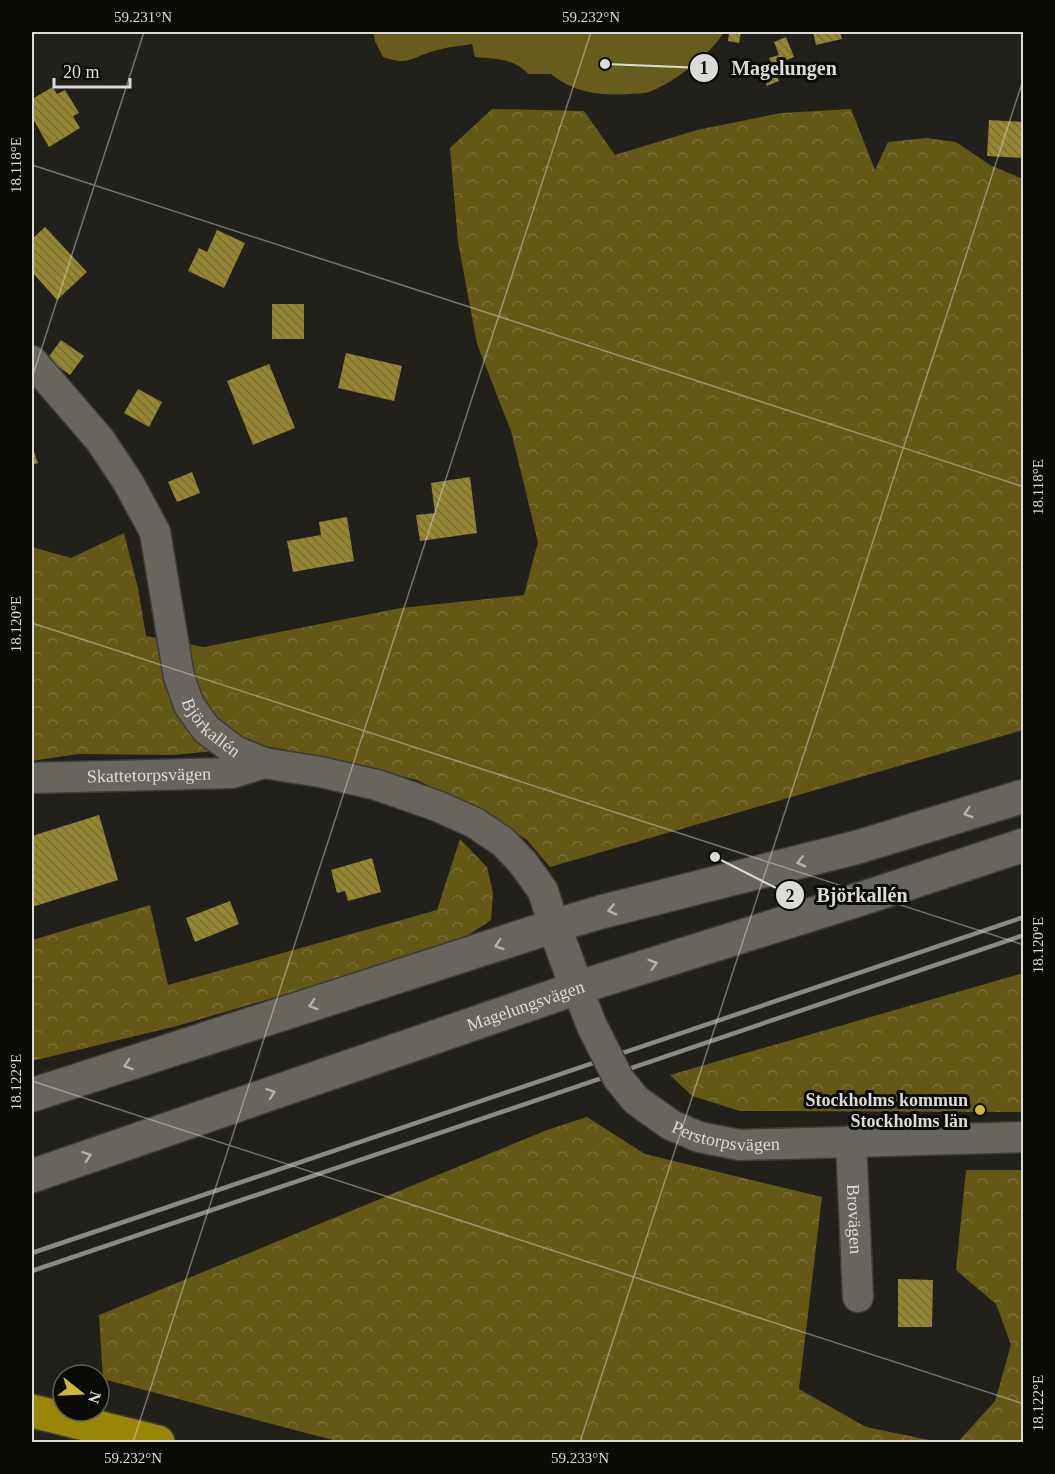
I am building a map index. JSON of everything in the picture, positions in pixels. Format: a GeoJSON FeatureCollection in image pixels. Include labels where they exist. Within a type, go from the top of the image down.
{"type":"FeatureCollection","features":[{"type":"Feature","properties":{"kind":"highway"},"geometry":{"type":"LineString","coordinates":[[32,1411],[158,1443]]}},
{"type":"Feature","properties":{"kind":"main road"},"geometry":{"type":"LineString","coordinates":[[32,1095],[554,926],[858,848],[1023,796]]}},
{"type":"Feature","properties":{"kind":"main road","name":"Magelungsvägen"},"geometry":{"type":"LineString","coordinates":[[32,1176],[577,988],[1023,846]]}},
{"type":"Feature","properties":{"kind":"main road"},"geometry":{"type":"LineString","coordinates":[[554,926],[577,988]]}},
{"type":"Feature","properties":{"kind":"street","name":"Björkallén"},"geometry":{"type":"LineString","coordinates":[[32,361],[100,440],[128,482],[155,532],[179,677],[189,705],[206,729],[235,751],[264,763],[377,784],[475,823],[503,842],[523,863],[543,891],[554,926]]}},
{"type":"Feature","properties":{"kind":"street","name":"Skattetorpsvägen"},"geometry":{"type":"LineString","coordinates":[[32,778],[232,773],[264,763]]}},
{"type":"Feature","properties":{"kind":"street","name":"Perstorpsvägen"},"geometry":{"type":"LineString","coordinates":[[577,988],[592,1026],[618,1078],[636,1100],[671,1125],[699,1137],[740,1145],[1023,1137]]}},
{"type":"Feature","properties":{"kind":"street","name":"Brovägen"},"geometry":{"type":"LineString","coordinates":[[851,1141],[858,1297]]}},
{"type":"Feature","properties":{"kind":"green space"},"geometry":{"type":"Polygon","coordinates":[[[492,109],[584,111],[615,155],[697,130],[781,113],[851,109],[875,170],[888,142],[926,138],[956,142],[990,165],[1023,179],[1023,730],[550,867],[527,840],[491,816],[417,780],[330,758],[265,746],[173,755],[78,754],[32,761],[32,547],[71,558],[124,533],[138,588],[146,636],[204,647],[401,608],[524,595],[538,542],[511,431],[477,344],[458,242],[450,148],[492,109]]]}},
{"type":"Feature","properties":{"kind":"green space"},"geometry":{"type":"Polygon","coordinates":[[[460,839],[487,867],[493,893],[491,920],[453,945],[177,1026],[32,1061],[32,940],[150,905],[168,985],[437,910],[460,839]]]}},
{"type":"Feature","properties":{"kind":"green space"},"geometry":{"type":"Polygon","coordinates":[[[1023,973],[1023,1112],[740,1111],[692,1096],[670,1075],[1023,973]]]}},
{"type":"Feature","properties":{"kind":"green space"},"geometry":{"type":"Polygon","coordinates":[[[587,1117],[645,1154],[822,1197],[799,1389],[866,1427],[939,1442],[340,1442],[111,1381],[111,1363],[102,1363],[99,1315],[547,1130],[587,1117]]]}},
{"type":"Feature","properties":{"kind":"green space"},"geometry":{"type":"Polygon","coordinates":[[[966,1170],[1023,1170],[1023,1442],[958,1442],[995,1401],[1011,1345],[996,1304],[956,1270],[966,1170]]]}},
{"type":"Feature","properties":{"kind":"shaded area"},"geometry":{"type":"Polygon","coordinates":[[[373,32],[724,32],[710,50],[670,82],[647,93],[598,94],[578,89],[551,74],[528,74],[510,62],[475,57],[472,44],[439,50],[404,61],[392,60],[383,57],[373,32]]]}},
{"type":"Feature","properties":{"kind":"building"},"geometry":{"type":"Polygon","coordinates":[[[729,32],[741,32],[739,43],[728,41],[729,32]]]}},
{"type":"Feature","properties":{"kind":"building"},"geometry":{"type":"Polygon","coordinates":[[[813,32],[840,32],[842,39],[816,45],[813,32]]]}},
{"type":"Feature","properties":{"kind":"building"},"geometry":{"type":"Polygon","coordinates":[[[786,37],[794,57],[782,62],[785,68],[775,71],[779,81],[767,86],[760,68],[771,64],[769,58],[779,55],[774,42],[786,37]]]}},
{"type":"Feature","properties":{"kind":"building"},"geometry":{"type":"Polygon","coordinates":[[[53,87],[57,94],[65,90],[79,113],[73,116],[80,128],[49,147],[32,117],[32,99],[53,87]]]}},
{"type":"Feature","properties":{"kind":"building"},"geometry":{"type":"Polygon","coordinates":[[[989,120],[1024,122],[1024,158],[987,156],[989,120]]]}},
{"type":"Feature","properties":{"kind":"building"},"geometry":{"type":"Polygon","coordinates":[[[45,227],[87,272],[57,300],[32,272],[32,239],[45,227]]]}},
{"type":"Feature","properties":{"kind":"building"},"geometry":{"type":"Polygon","coordinates":[[[217,230],[245,243],[224,288],[188,271],[199,248],[207,252],[217,230]]]}},
{"type":"Feature","properties":{"kind":"building"},"geometry":{"type":"Polygon","coordinates":[[[272,304],[304,304],[304,339],[272,339],[272,304]]]}},
{"type":"Feature","properties":{"kind":"building"},"geometry":{"type":"Polygon","coordinates":[[[61,340],[84,356],[70,375],[47,359],[61,340]]]}},
{"type":"Feature","properties":{"kind":"building"},"geometry":{"type":"Polygon","coordinates":[[[346,353],[402,366],[394,401],[338,388],[346,353]]]}},
{"type":"Feature","properties":{"kind":"building"},"geometry":{"type":"Polygon","coordinates":[[[269,364],[295,428],[253,445],[227,381],[269,364]]]}},
{"type":"Feature","properties":{"kind":"building"},"geometry":{"type":"Polygon","coordinates":[[[138,389],[162,402],[149,427],[124,413],[138,389]]]}},
{"type":"Feature","properties":{"kind":"building"},"geometry":{"type":"Polygon","coordinates":[[[32,446],[38,463],[32,465],[32,446]]]}},
{"type":"Feature","properties":{"kind":"building"},"geometry":{"type":"Polygon","coordinates":[[[192,472],[200,493],[177,502],[168,482],[192,472]]]}},
{"type":"Feature","properties":{"kind":"building"},"geometry":{"type":"Polygon","coordinates":[[[470,477],[477,533],[420,541],[416,515],[435,513],[431,483],[470,477]]]}},
{"type":"Feature","properties":{"kind":"building"},"geometry":{"type":"Polygon","coordinates":[[[347,517],[354,561],[293,572],[287,541],[321,535],[319,522],[347,517]]]}},
{"type":"Feature","properties":{"kind":"building"},"geometry":{"type":"Polygon","coordinates":[[[99,815],[118,880],[32,907],[32,836],[99,815]]]}},
{"type":"Feature","properties":{"kind":"building"},"geometry":{"type":"Polygon","coordinates":[[[372,858],[381,892],[348,901],[345,891],[337,893],[331,870],[372,858]]]}},
{"type":"Feature","properties":{"kind":"building"},"geometry":{"type":"Polygon","coordinates":[[[230,901],[239,924],[195,942],[186,918],[230,901]]]}},
{"type":"Feature","properties":{"kind":"building"},"geometry":{"type":"Polygon","coordinates":[[[898,1279],[933,1280],[932,1327],[898,1327],[898,1279]]]}},
{"type":"Feature","properties":{"kind":"railway"},"geometry":{"type":"LineString","coordinates":[[32,1253],[1024,917]]}},
{"type":"Feature","properties":{"kind":"railway"},"geometry":{"type":"LineString","coordinates":[[32,1271],[1024,935]]}},
{"type":"Feature","properties":{"kind":"place","name":"Magelungen"},"geometry":{"type":"Point","coordinates":[605,64]}},
{"type":"Feature","properties":{"kind":"place","name":"Björkallén"},"geometry":{"type":"Point","coordinates":[715,857]}},
{"type":"Feature","properties":{"kind":"place","name":"Stockholms kommun Stockholms län"},"geometry":{"type":"Point","coordinates":[980,1110]}}]}
